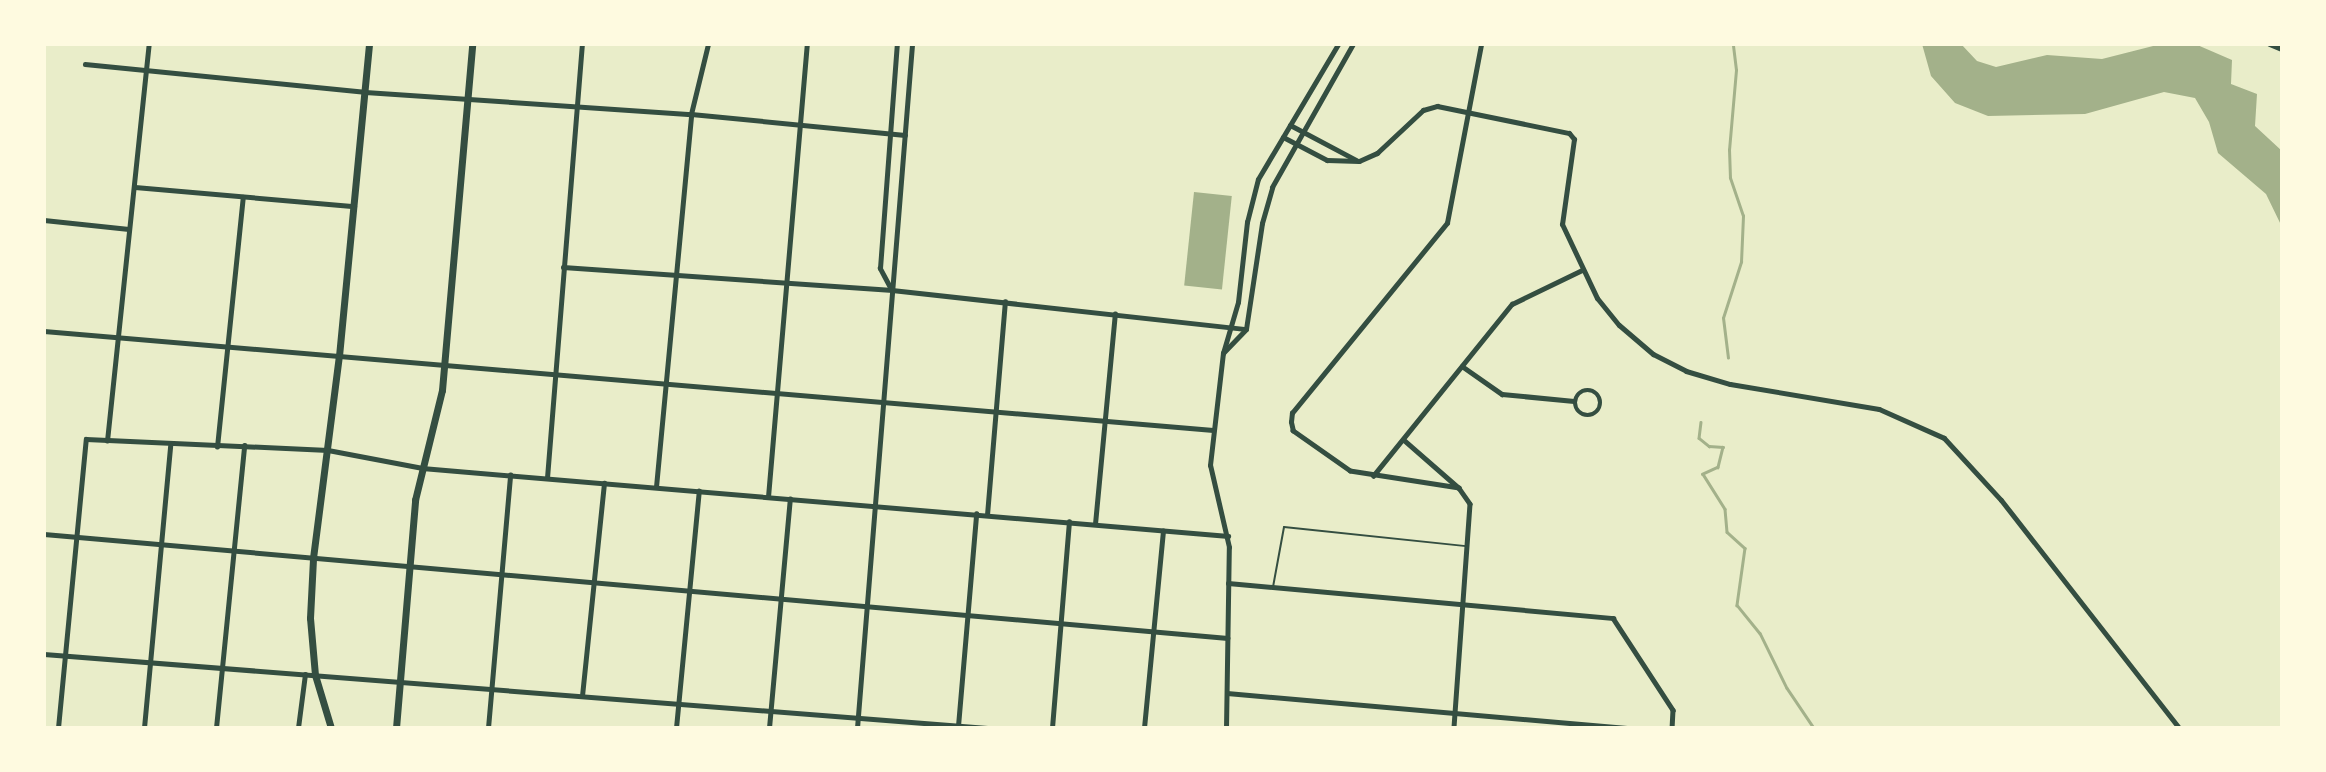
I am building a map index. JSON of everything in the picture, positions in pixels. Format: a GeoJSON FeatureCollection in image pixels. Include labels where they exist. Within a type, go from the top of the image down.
{"type":"FeatureCollection","features":[{"type":"Feature","properties":{"kind":"main road"},"geometry":{"type":"LineString","coordinates":[[331,728],[315,675],[310,618],[313,558],[339,356],[369,44]]}},
{"type":"Feature","properties":{"kind":"main road"},"geometry":{"type":"LineString","coordinates":[[396,728],[410,566],[422,468],[439,410],[472,44]]}},
{"type":"Feature","properties":{"kind":"main road"},"geometry":{"type":"LineString","coordinates":[[2270,44],[2282,49]]}},
{"type":"Feature","properties":{"kind":"street"},"geometry":{"type":"LineString","coordinates":[[107,441],[149,44]]}},
{"type":"Feature","properties":{"kind":"street"},"geometry":{"type":"LineString","coordinates":[[547,478],[582,44]]}},
{"type":"Feature","properties":{"kind":"street"},"geometry":{"type":"LineString","coordinates":[[656,487],[691,114],[708,44]]}},
{"type":"Feature","properties":{"kind":"street"},"geometry":{"type":"LineString","coordinates":[[768,497],[807,44]]}},
{"type":"Feature","properties":{"kind":"street"},"geometry":{"type":"LineString","coordinates":[[892,290],[880,268],[888,133],[897,44]]}},
{"type":"Feature","properties":{"kind":"street"},"geometry":{"type":"LineString","coordinates":[[857,728],[912,44]]}},
{"type":"Feature","properties":{"kind":"street"},"geometry":{"type":"LineString","coordinates":[[1226,728],[1228,536],[1210,465],[1223,353],[1232,327],[1252,199],[1283,137],[1338,44]]}},
{"type":"Feature","properties":{"kind":"street"},"geometry":{"type":"LineString","coordinates":[[1223,353],[1246,329],[1262,223],[1272,187],[1353,44]]}},
{"type":"Feature","properties":{"kind":"street"},"geometry":{"type":"LineString","coordinates":[[1459,488],[1373,477],[1331,461],[1293,431],[1292,413],[1447,223],[1481,44]]}},
{"type":"Feature","properties":{"kind":"street"},"geometry":{"type":"LineString","coordinates":[[86,64],[365,92],[691,114],[905,135]]}},
{"type":"Feature","properties":{"kind":"street"},"geometry":{"type":"LineString","coordinates":[[1283,137],[1327,160],[1359,161],[1377,153],[1423,110],[1437,106],[1557,127],[1574,139],[1562,225],[1582,270],[1619,325],[1653,354],[1686,372],[1730,384],[1878,410],[1944,438],[2001,500],[2179,728]]}},
{"type":"Feature","properties":{"kind":"street"},"geometry":{"type":"LineString","coordinates":[[1290,125],[1359,161]]}},
{"type":"Feature","properties":{"kind":"street"},"geometry":{"type":"LineString","coordinates":[[135,187],[354,206]]}},
{"type":"Feature","properties":{"kind":"street"},"geometry":{"type":"LineString","coordinates":[[217,447],[243,197]]}},
{"type":"Feature","properties":{"kind":"street"},"geometry":{"type":"LineString","coordinates":[[44,220],[129,229]]}},
{"type":"Feature","properties":{"kind":"street"},"geometry":{"type":"LineString","coordinates":[[563,267],[892,290],[1246,329]]}},
{"type":"Feature","properties":{"kind":"street"},"geometry":{"type":"LineString","coordinates":[[1373,477],[1512,304],[1582,270]]}},
{"type":"Feature","properties":{"kind":"street"},"geometry":{"type":"LineString","coordinates":[[987,515],[1005,302]]}},
{"type":"Feature","properties":{"kind":"street"},"geometry":{"type":"LineString","coordinates":[[1095,524],[1115,314]]}},
{"type":"Feature","properties":{"kind":"street"},"geometry":{"type":"LineString","coordinates":[[44,331],[1213,430]]}},
{"type":"Feature","properties":{"kind":"street"},"geometry":{"type":"LineString","coordinates":[[1462,366],[1502,394],[1574,401]]}},
{"type":"Feature","properties":{"kind":"street"},"geometry":{"type":"LineString","coordinates":[[1591,390],[1601,403],[1595,414],[1587,416],[1579,413],[1574,401],[1579,393],[1591,390]]}},
{"type":"Feature","properties":{"kind":"street"},"geometry":{"type":"LineString","coordinates":[[58,728],[79,537],[86,439],[170,446],[244,445],[328,450],[422,468],[1228,536]]}},
{"type":"Feature","properties":{"kind":"street"},"geometry":{"type":"LineString","coordinates":[[1404,440],[1459,488],[1470,504],[1460,606],[1454,728]]}},
{"type":"Feature","properties":{"kind":"street"},"geometry":{"type":"LineString","coordinates":[[216,728],[244,445]]}},
{"type":"Feature","properties":{"kind":"street"},"geometry":{"type":"LineString","coordinates":[[144,728],[170,446]]}},
{"type":"Feature","properties":{"kind":"street"},"geometry":{"type":"LineString","coordinates":[[488,728],[510,475]]}},
{"type":"Feature","properties":{"kind":"street"},"geometry":{"type":"LineString","coordinates":[[582,696],[604,483]]}},
{"type":"Feature","properties":{"kind":"street"},"geometry":{"type":"LineString","coordinates":[[676,728],[699,491]]}},
{"type":"Feature","properties":{"kind":"street"},"geometry":{"type":"LineString","coordinates":[[769,728],[790,499]]}},
{"type":"Feature","properties":{"kind":"street"},"geometry":{"type":"LineString","coordinates":[[958,727],[976,514]]}},
{"type":"Feature","properties":{"kind":"street"},"geometry":{"type":"LineString","coordinates":[[1052,728],[1063,623],[1069,522]]}},
{"type":"Feature","properties":{"kind":"street"},"geometry":{"type":"LineString","coordinates":[[1144,728],[1163,530]]}},
{"type":"Feature","properties":{"kind":"street"},"geometry":{"type":"LineString","coordinates":[[44,534],[1227,638]]}},
{"type":"Feature","properties":{"kind":"street"},"geometry":{"type":"LineString","coordinates":[[1228,583],[1613,618],[1673,710],[1672,728]]}},
{"type":"Feature","properties":{"kind":"street"},"geometry":{"type":"LineString","coordinates":[[44,654],[987,728]]}},
{"type":"Feature","properties":{"kind":"street"},"geometry":{"type":"LineString","coordinates":[[298,728],[305,674]]}},
{"type":"Feature","properties":{"kind":"street"},"geometry":{"type":"LineString","coordinates":[[1227,693],[1629,728]]}},
{"type":"Feature","properties":{"kind":"lane"},"geometry":{"type":"LineString","coordinates":[[1273,588],[1284,527],[1466,546]]}},
{"type":"Feature","properties":{"kind":"shaded area"},"geometry":{"type":"Polygon","coordinates":[[[1922,44],[1961,44],[1977,61],[1996,67],[2047,55],[2102,59],[2161,44],[2195,44],[2232,60],[2231,84],[2257,94],[2255,126],[2282,151],[2282,227],[2266,194],[2218,153],[2209,122],[2195,98],[2164,92],[2085,114],[1988,116],[1955,103],[1931,76],[1922,44]]]}},
{"type":"Feature","properties":{"kind":"shaded area"},"geometry":{"type":"Polygon","coordinates":[[[1194,192],[1232,196],[1222,289],[1184,285],[1194,192]]]}},
{"type":"Feature","properties":{"kind":"waterway"},"geometry":{"type":"LineString","coordinates":[[1728,358],[1723,318],[1741,262],[1743,216],[1730,178],[1729,150],[1736,70],[1733,44]]}},
{"type":"Feature","properties":{"kind":"waterway"},"geometry":{"type":"LineString","coordinates":[[1701,422],[1699,438],[1709,446],[1723,447],[1718,467],[1703,474],[1725,509],[1727,532],[1745,548],[1737,605],[1760,633],[1787,688],[1814,728]]}}]}
